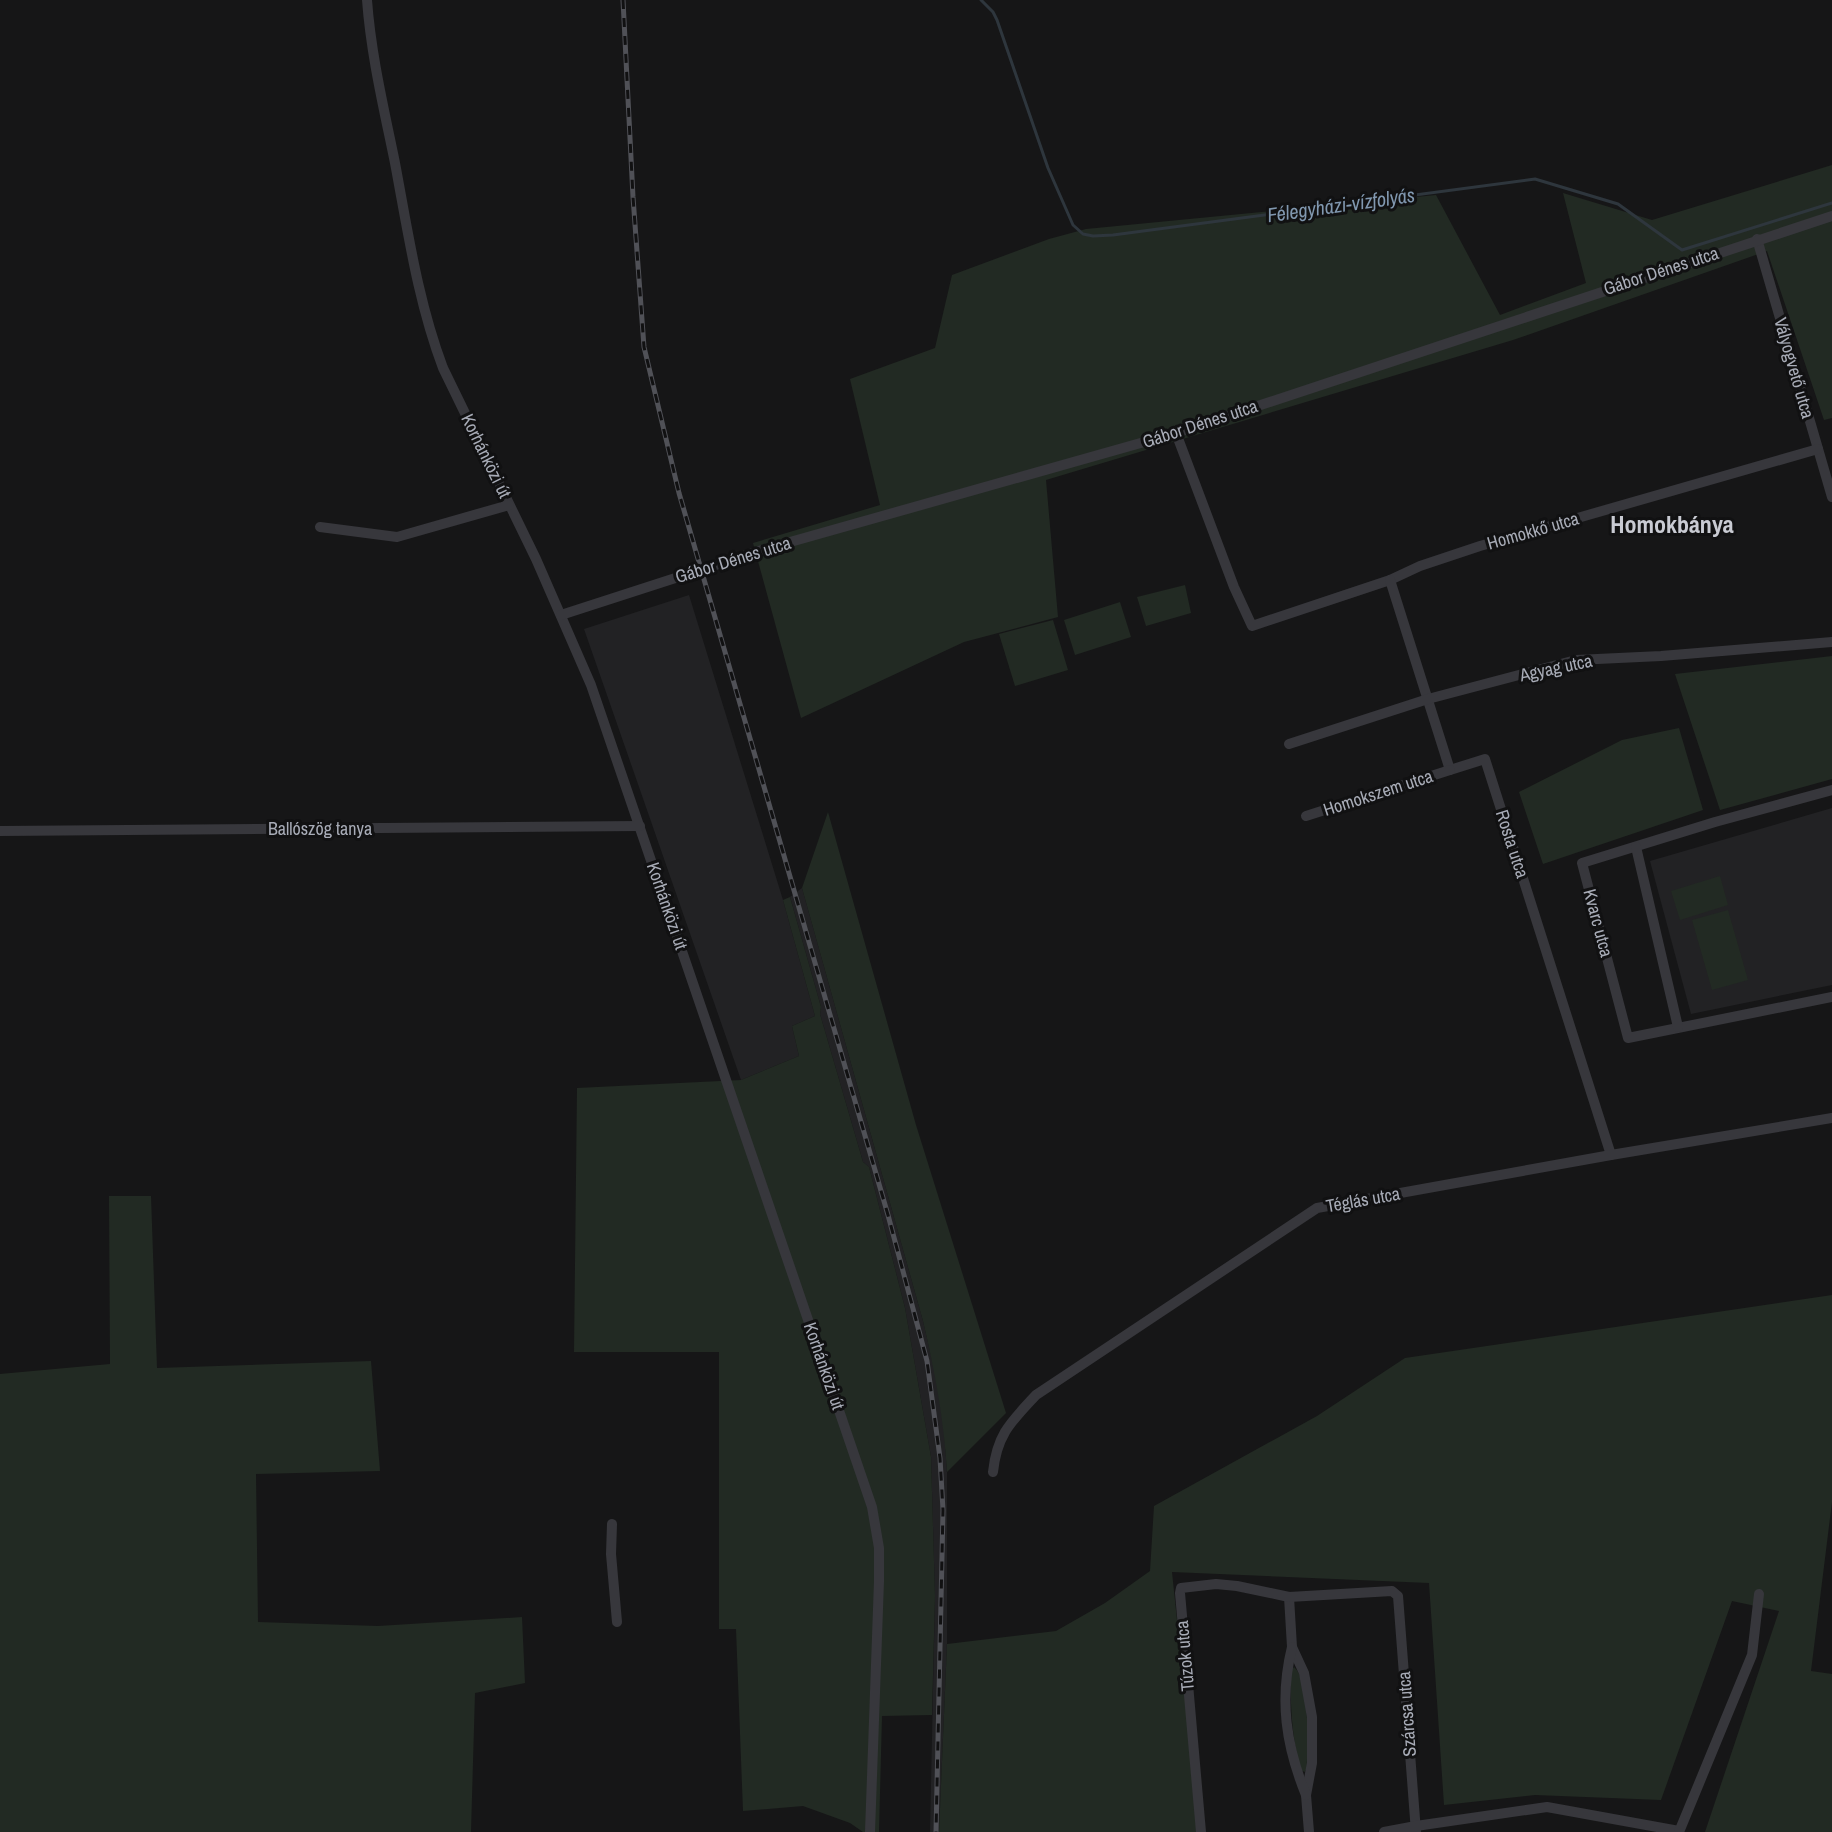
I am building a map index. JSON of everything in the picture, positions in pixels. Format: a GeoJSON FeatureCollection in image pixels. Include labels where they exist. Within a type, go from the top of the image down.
{"type":"FeatureCollection","features":[{"type":"Feature","properties":{"kind":"street","name":"Korhánközi út"},"geometry":{"type":"LineString","coordinates":[[367,0],[374,52],[420,298],[431,336],[443,368],[561,615],[591,685],[872,1507],[879,1548],[879,1581],[870,1832]]}},
{"type":"Feature","properties":{"kind":"street","name":"Gábor Dénes utca"},"geometry":{"type":"LineString","coordinates":[[561,615],[762,550],[1176,433],[1832,216]]}},
{"type":"Feature","properties":{"kind":"street","name":"Vályogvető utca"},"geometry":{"type":"LineString","coordinates":[[1757,239],[1832,497]]}},
{"type":"Feature","properties":{"kind":"street","name":"Homokkő utca"},"geometry":{"type":"LineString","coordinates":[[1176,433],[1234,587],[1252,626],[1390,580],[1420,566],[1480,546],[1818,449]]}},
{"type":"Feature","properties":{"kind":"street"},"geometry":{"type":"LineString","coordinates":[[320,527],[397,537],[509,505]]}},
{"type":"Feature","properties":{"kind":"street"},"geometry":{"type":"LineString","coordinates":[[1390,580],[1450,770]]}},
{"type":"Feature","properties":{"kind":"street","name":"Agyag utca"},"geometry":{"type":"LineString","coordinates":[[1289,744],[1428,699],[1576,660],[1661,656],[1832,642]]}},
{"type":"Feature","properties":{"kind":"street","name":"Rosta utca"},"geometry":{"type":"LineString","coordinates":[[1450,770],[1485,759],[1611,1155]]}},
{"type":"Feature","properties":{"kind":"street","name":"Homokszem utca"},"geometry":{"type":"LineString","coordinates":[[1306,816],[1450,770]]}},
{"type":"Feature","properties":{"kind":"street","name":"Kvarc utca"},"geometry":{"type":"LineString","coordinates":[[1678,1027],[1628,1038],[1582,863],[1832,790]]}},
{"type":"Feature","properties":{"kind":"street","name":"Ballószög tanya"},"geometry":{"type":"LineString","coordinates":[[0,831],[640,826]]}},
{"type":"Feature","properties":{"kind":"street"},"geometry":{"type":"LineString","coordinates":[[1636,847],[1678,1027],[1832,997]]}},
{"type":"Feature","properties":{"kind":"street","name":"Téglás utca"},"geometry":{"type":"LineString","coordinates":[[993,1472],[995,1453],[1006,1427],[1036,1395],[1317,1208],[1832,1118]]}},
{"type":"Feature","properties":{"kind":"street"},"geometry":{"type":"LineString","coordinates":[[612,1524],[611,1554],[617,1622]]}},
{"type":"Feature","properties":{"kind":"street","name":"Túzok utca"},"geometry":{"type":"LineString","coordinates":[[1201,1832],[1181,1588],[1216,1584],[1289,1597],[1392,1591],[1398,1596]]}},
{"type":"Feature","properties":{"kind":"street"},"geometry":{"type":"LineString","coordinates":[[1384,1832],[1416,1829],[1547,1807],[1679,1831],[1752,1655],[1759,1594]]}},
{"type":"Feature","properties":{"kind":"street","name":"Szárcsa utca"},"geometry":{"type":"LineString","coordinates":[[1398,1596],[1416,1829]]}},
{"type":"Feature","properties":{"kind":"street"},"geometry":{"type":"LineString","coordinates":[[1289,1597],[1292,1647],[1286,1671],[1285,1718],[1294,1765],[1306,1796]]}},
{"type":"Feature","properties":{"kind":"street"},"geometry":{"type":"LineString","coordinates":[[1292,1647],[1304,1673],[1312,1717],[1312,1762],[1306,1796],[1309,1832]]}},
{"type":"Feature","properties":{"kind":"shaded area"},"geometry":{"type":"Polygon","coordinates":[[[1832,165],[1832,418],[1824,420],[1767,251],[1513,340],[1046,480],[1058,617],[964,642],[801,718],[753,543],[880,505],[850,379],[935,348],[952,275],[1049,239],[1086,229],[1436,195],[1500,315],[1586,283],[1563,193],[1652,220],[1832,165]]]}},
{"type":"Feature","properties":{"kind":"shaded area"},"geometry":{"type":"Polygon","coordinates":[[[1185,585],[1191,613],[1146,626],[1137,597],[1185,585]]]}},
{"type":"Feature","properties":{"kind":"shaded area"},"geometry":{"type":"Polygon","coordinates":[[[689,595],[783,900],[815,1016],[792,1026],[799,1056],[741,1080],[584,629],[689,595]]]}},
{"type":"Feature","properties":{"kind":"shaded area"},"geometry":{"type":"Polygon","coordinates":[[[1120,602],[1131,637],[1075,655],[1064,620],[1120,602]]]}},
{"type":"Feature","properties":{"kind":"shaded area"},"geometry":{"type":"Polygon","coordinates":[[[1053,620],[1068,670],[1015,686],[999,634],[1053,620]]]}},
{"type":"Feature","properties":{"kind":"shaded area"},"geometry":{"type":"Polygon","coordinates":[[[1832,656],[1832,779],[1720,810],[1675,674],[1832,656]]]}},
{"type":"Feature","properties":{"kind":"shaded area"},"geometry":{"type":"Polygon","coordinates":[[[1679,728],[1703,810],[1543,864],[1519,792],[1622,740],[1679,728]]]}},
{"type":"Feature","properties":{"kind":"shaded area"},"geometry":{"type":"Polygon","coordinates":[[[1832,808],[1832,985],[1691,1014],[1650,861],[1832,808]]]}},
{"type":"Feature","properties":{"kind":"shaded area"},"geometry":{"type":"Polygon","coordinates":[[[828,812],[916,1125],[1006,1413],[947,1472],[938,1396],[923,1321],[802,888],[828,812]]]}},
{"type":"Feature","properties":{"kind":"shaded area"},"geometry":{"type":"Polygon","coordinates":[[[1720,876],[1728,905],[1680,920],[1671,891],[1720,876]]]}},
{"type":"Feature","properties":{"kind":"shaded area"},"geometry":{"type":"Polygon","coordinates":[[[802,888],[923,1321],[936,1376],[944,1428],[947,1472],[947,1644],[939,1832],[930,1832],[935,1596],[931,1457],[905,1308],[869,1167],[863,1162],[820,1014],[821,1007],[790,897],[802,888]]]}},
{"type":"Feature","properties":{"kind":"shaded area"},"geometry":{"type":"Polygon","coordinates":[[[790,897],[821,1007],[820,1014],[863,1162],[869,1167],[905,1308],[931,1457],[935,1596],[932,1715],[882,1716],[879,1832],[863,1832],[850,1823],[803,1806],[743,1811],[736,1629],[719,1629],[719,1352],[574,1352],[577,1088],[741,1080],[799,1056],[792,1026],[815,1016],[783,900],[790,897]]]}},
{"type":"Feature","properties":{"kind":"shaded area"},"geometry":{"type":"Polygon","coordinates":[[[1728,910],[1748,980],[1712,990],[1692,920],[1728,910]]]}},
{"type":"Feature","properties":{"kind":"shaded area"},"geometry":{"type":"Polygon","coordinates":[[[109,1196],[151,1196],[157,1368],[371,1361],[380,1471],[256,1474],[258,1622],[378,1626],[522,1617],[525,1683],[475,1693],[471,1832],[0,1832],[0,1374],[110,1364],[109,1196]]]}},
{"type":"Feature","properties":{"kind":"shaded area"},"geometry":{"type":"Polygon","coordinates":[[[1832,1295],[1832,1502],[1811,1671],[1832,1674],[1832,1832],[1705,1832],[1779,1611],[1732,1601],[1661,1800],[1535,1795],[1444,1805],[1429,1583],[1172,1572],[1199,1832],[939,1832],[947,1644],[1056,1631],[1105,1603],[1150,1571],[1154,1506],[1317,1416],[1405,1358],[1832,1295]]]}},
{"type":"Feature","properties":{"kind":"shaded area"},"geometry":{"type":"Polygon","coordinates":[[[1294,1667],[1299,1675],[1306,1699],[1307,1767],[1305,1772],[1300,1770],[1292,1721],[1291,1671],[1294,1667]]]}},
{"type":"Feature","properties":{"kind":"waterway","name":"Félegyházi-vízfolyás"},"geometry":{"type":"LineString","coordinates":[[981,0],[993,12],[997,20],[1048,168],[1073,225],[1083,234],[1113,235],[1535,179],[1618,204],[1682,250],[1832,203]]}},
{"type":"Feature","properties":{"kind":"railway"},"geometry":{"type":"LineString","coordinates":[[623,0],[633,197],[644,347],[679,493],[888,1215],[927,1361],[940,1458],[943,1510],[936,1832]]}},
{"type":"Feature","properties":{"kind":"district","name":"Homokbánya"},"geometry":{"type":"Point","coordinates":[1672,525]}}]}
